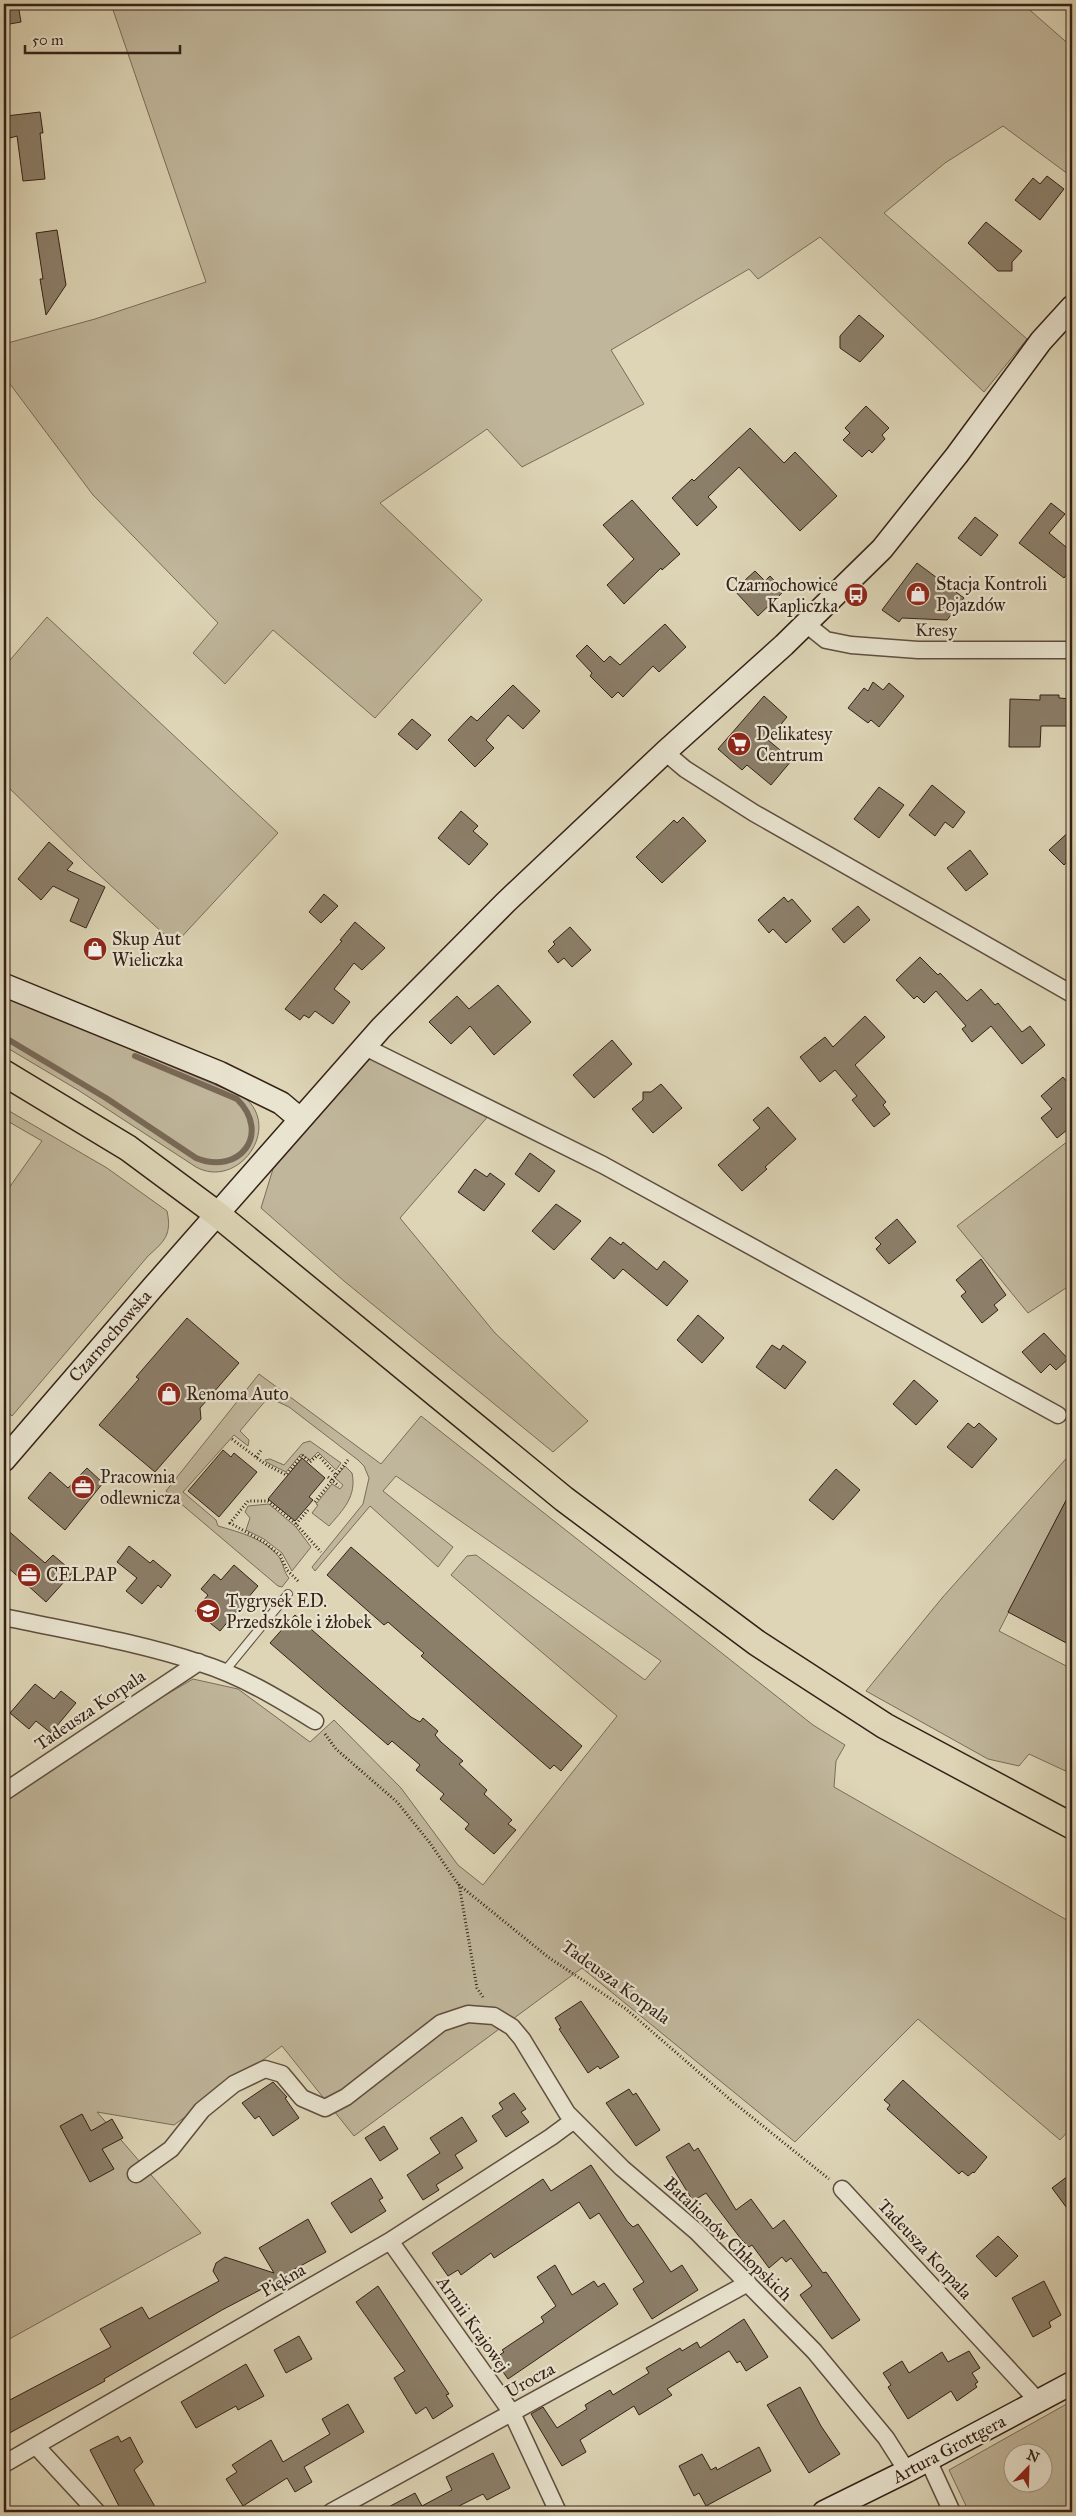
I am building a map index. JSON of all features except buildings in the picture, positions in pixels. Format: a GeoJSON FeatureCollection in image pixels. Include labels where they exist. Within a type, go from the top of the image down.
{"type":"FeatureCollection","features":[{"type":"Feature","properties":{"kind":"main road"},"geometry":{"type":"LineString","coordinates":[[4,1073],[128,1148],[217,1214],[564,1499],[755,1642],[885,1726],[1072,1826]]}},
{"type":"Feature","properties":{"kind":"street","name":"Czarnochowska"},"geometry":{"type":"LineString","coordinates":[[4,1460],[300,1119],[365,1047],[506,902],[664,752],[806,624],[882,548],[968,441],[1041,341],[1072,307]]}},
{"type":"Feature","properties":{"kind":"street","name":"Kresy"},"geometry":{"type":"LineString","coordinates":[[806,624],[826,640],[851,645],[918,650],[1072,650]]}},
{"type":"Feature","properties":{"kind":"street"},"geometry":{"type":"LineString","coordinates":[[664,752],[685,769],[754,813],[1072,994]]}},
{"type":"Feature","properties":{"kind":"street"},"geometry":{"type":"LineString","coordinates":[[4,985],[38,997],[220,1073],[281,1103],[300,1119]]}},
{"type":"Feature","properties":{"kind":"street"},"geometry":{"type":"LineString","coordinates":[[365,1047],[610,1168],[1058,1415]]}},
{"type":"Feature","properties":{"kind":"street","name":"Tadeusza Korpala"},"geometry":{"type":"LineString","coordinates":[[4,1617],[118,1641],[199,1662],[269,1692],[315,1721]]}},
{"type":"Feature","properties":{"kind":"street","name":"Tadeusza Korpala"},"geometry":{"type":"LineString","coordinates":[[4,1792],[199,1662]]}},
{"type":"Feature","properties":{"kind":"street"},"geometry":{"type":"LineString","coordinates":[[136,2174],[171,2149],[202,2110],[234,2084],[266,2069],[282,2074],[302,2098],[325,2108],[346,2097],[442,2023],[468,2014],[494,2016]]}},
{"type":"Feature","properties":{"kind":"street","name":"Batalionów Chłopskich"},"geometry":{"type":"LineString","coordinates":[[494,2016],[512,2027],[522,2039],[567,2113],[622,2168],[697,2232],[814,2351],[886,2438],[907,2471]]}},
{"type":"Feature","properties":{"kind":"street","name":"Piękna"},"geometry":{"type":"LineString","coordinates":[[4,2464],[390,2241],[552,2137],[574,2120]]}},
{"type":"Feature","properties":{"kind":"street","name":"Tadeusza Korpala"},"geometry":{"type":"LineString","coordinates":[[842,2189],[1038,2401]]}},
{"type":"Feature","properties":{"kind":"street","name":"Armii Krajowej"},"geometry":{"type":"LineString","coordinates":[[390,2241],[512,2414],[558,2512]]}},
{"type":"Feature","properties":{"kind":"street","name":"Urocza"},"geometry":{"type":"LineString","coordinates":[[331,2512],[748,2283]]}},
{"type":"Feature","properties":{"kind":"street","name":"Artura Grottgera"},"geometry":{"type":"LineString","coordinates":[[824,2512],[907,2471],[1072,2383]]}},
{"type":"Feature","properties":{"kind":"street"},"geometry":{"type":"LineString","coordinates":[[36,2446],[97,2512]]}},
{"type":"Feature","properties":{"kind":"street"},"geometry":{"type":"LineString","coordinates":[[928,2460],[952,2512]]}},
{"type":"Feature","properties":{"kind":"lane"},"geometry":{"type":"LineString","coordinates":[[224,1672],[288,1594]]}},
{"type":"Feature","properties":{"kind":"path"},"geometry":{"type":"LineString","coordinates":[[232,1439],[256,1457],[286,1475],[302,1455],[310,1462],[318,1454],[336,1475]]}},
{"type":"Feature","properties":{"kind":"path"},"geometry":{"type":"LineString","coordinates":[[256,1457],[262,1449]]}},
{"type":"Feature","properties":{"kind":"path"},"geometry":{"type":"LineString","coordinates":[[315,1502],[348,1460]]}},
{"type":"Feature","properties":{"kind":"path"},"geometry":{"type":"LineString","coordinates":[[328,1477],[339,1486]]}},
{"type":"Feature","properties":{"kind":"path"},"geometry":{"type":"LineString","coordinates":[[298,1581],[287,1570],[280,1555],[264,1542],[230,1523],[248,1501],[268,1501],[296,1524],[320,1552]]}},
{"type":"Feature","properties":{"kind":"path"},"geometry":{"type":"LineString","coordinates":[[296,1524],[308,1510]]}},
{"type":"Feature","properties":{"kind":"path","name":"Tadeusza Korpala"},"geometry":{"type":"LineString","coordinates":[[315,1721],[336,1748],[397,1802],[430,1843],[458,1884],[548,1957],[626,2009],[733,2102],[842,2189]]}},
{"type":"Feature","properties":{"kind":"path"},"geometry":{"type":"LineString","coordinates":[[458,1884],[478,1988],[494,2016]]}},
{"type":"Feature","properties":{"kind":"shaded area"},"geometry":{"type":"Polygon","coordinates":[[[111,4],[1023,4],[1072,47],[1072,177],[1003,126],[945,163],[884,213],[1027,339],[984,392],[820,237],[758,279],[749,269],[611,350],[644,404],[522,467],[487,429],[380,503],[482,600],[375,718],[273,630],[225,684],[193,653],[218,623],[93,495],[4,376],[4,344],[95,319],[206,282],[111,4]]]}},
{"type":"Feature","properties":{"kind":"shaded area"},"geometry":{"type":"Polygon","coordinates":[[[47,617],[278,833],[175,944],[85,862],[4,783],[4,667],[47,617]]]}},
{"type":"Feature","properties":{"kind":"shaded area"},"geometry":{"type":"Polygon","coordinates":[[[4,996],[244,1097],[255,1110],[259,1124],[257,1139],[250,1152],[240,1163],[227,1170],[212,1172],[196,1167],[78,1090],[4,1046],[4,996]]]}},
{"type":"Feature","properties":{"kind":"shaded area"},"geometry":{"type":"Polygon","coordinates":[[[371,1057],[490,1114],[400,1218],[495,1333],[588,1421],[553,1452],[344,1281],[261,1208],[273,1169],[371,1057]]]}},
{"type":"Feature","properties":{"kind":"shaded area"},"geometry":{"type":"Polygon","coordinates":[[[4,1108],[107,1168],[167,1211],[169,1226],[166,1236],[159,1246],[148,1256],[12,1416],[4,1409],[4,1247],[10,1240],[4,1235],[4,1195],[42,1141],[4,1119],[4,1108]]]}},
{"type":"Feature","properties":{"kind":"shaded area"},"geometry":{"type":"Polygon","coordinates":[[[1072,1138],[1072,1284],[1028,1313],[957,1226],[1072,1138]]]}},
{"type":"Feature","properties":{"kind":"shaded area"},"geometry":{"type":"Polygon","coordinates":[[[259,1374],[381,1464],[421,1416],[813,1725],[845,1745],[836,1761],[834,1787],[1072,1923],[1072,2127],[1060,2140],[918,2019],[795,2142],[582,1968],[354,2136],[282,2046],[174,2125],[97,2112],[201,2233],[4,2342],[4,1798],[116,1724],[193,1679],[238,1689],[310,1742],[334,1720],[401,1788],[458,1865],[483,1885],[617,1716],[451,1575],[467,1556],[476,1555],[645,1680],[661,1661],[396,1476],[383,1491],[453,1547],[438,1567],[370,1506],[315,1571],[312,1567],[363,1504],[369,1478],[364,1466],[358,1460],[289,1407],[276,1401],[266,1400],[240,1431],[249,1440],[248,1446],[234,1435],[183,1492],[216,1520],[218,1526],[252,1537],[274,1551],[289,1578],[282,1587],[278,1586],[166,1491],[259,1374]]]}},
{"type":"Feature","properties":{"kind":"shaded area"},"geometry":{"type":"Polygon","coordinates":[[[310,1441],[341,1463],[336,1470],[318,1452],[310,1460],[301,1454],[286,1472],[265,1460],[270,1459],[284,1465],[303,1443],[310,1441]]]}},
{"type":"Feature","properties":{"kind":"shaded area"},"geometry":{"type":"Polygon","coordinates":[[[1072,1452],[1072,1489],[999,1631],[1072,1669],[1072,1774],[1029,1754],[1019,1766],[988,1759],[866,1691],[942,1598],[1072,1452]]]}},
{"type":"Feature","properties":{"kind":"shaded area"},"geometry":{"type":"Polygon","coordinates":[[[345,1466],[352,1473],[351,1496],[329,1526],[312,1513],[318,1505],[316,1504],[332,1484],[340,1489],[343,1485],[335,1478],[345,1466]]]}},
{"type":"Feature","properties":{"kind":"shaded area"},"geometry":{"type":"Polygon","coordinates":[[[269,1504],[296,1527],[311,1547],[292,1571],[282,1553],[264,1539],[246,1530],[250,1518],[245,1512],[248,1506],[269,1504]]]}},
{"type":"Feature","properties":{"kind":"shaded area"},"geometry":{"type":"Polygon","coordinates":[[[1072,2401],[1072,2512],[969,2512],[949,2470],[1072,2401]]]}},
{"type":"Feature","properties":{"kind":"waterway"},"geometry":{"type":"LineString","coordinates":[[4,1037],[106,1098],[196,1158],[212,1162],[225,1161],[237,1156],[246,1148],[251,1138],[251,1126],[247,1112],[237,1099],[135,1056]]}},
{"type":"Feature","properties":{"kind":"place","name":"Stacja Kontroli Pojazdów"},"geometry":{"type":"Point","coordinates":[918,594]}},
{"type":"Feature","properties":{"kind":"place","name":"Czarnochowice Kapliczka"},"geometry":{"type":"Point","coordinates":[856,595]}},
{"type":"Feature","properties":{"kind":"place","name":"Delikatesy Centrum"},"geometry":{"type":"Point","coordinates":[739,744]}},
{"type":"Feature","properties":{"kind":"place","name":"Skup Aut Wieliczka"},"geometry":{"type":"Point","coordinates":[95,949]}},
{"type":"Feature","properties":{"kind":"place","name":"Renoma Auto"},"geometry":{"type":"Point","coordinates":[169,1394]}},
{"type":"Feature","properties":{"kind":"place","name":"Pracownia odlewnicza"},"geometry":{"type":"Point","coordinates":[83,1487]}},
{"type":"Feature","properties":{"kind":"place","name":"CELPAP"},"geometry":{"type":"Point","coordinates":[29,1575]}},
{"type":"Feature","properties":{"kind":"place","name":"Tygrysek ED. Przedszkole i żłobek"},"geometry":{"type":"Point","coordinates":[208,1611]}}]}
